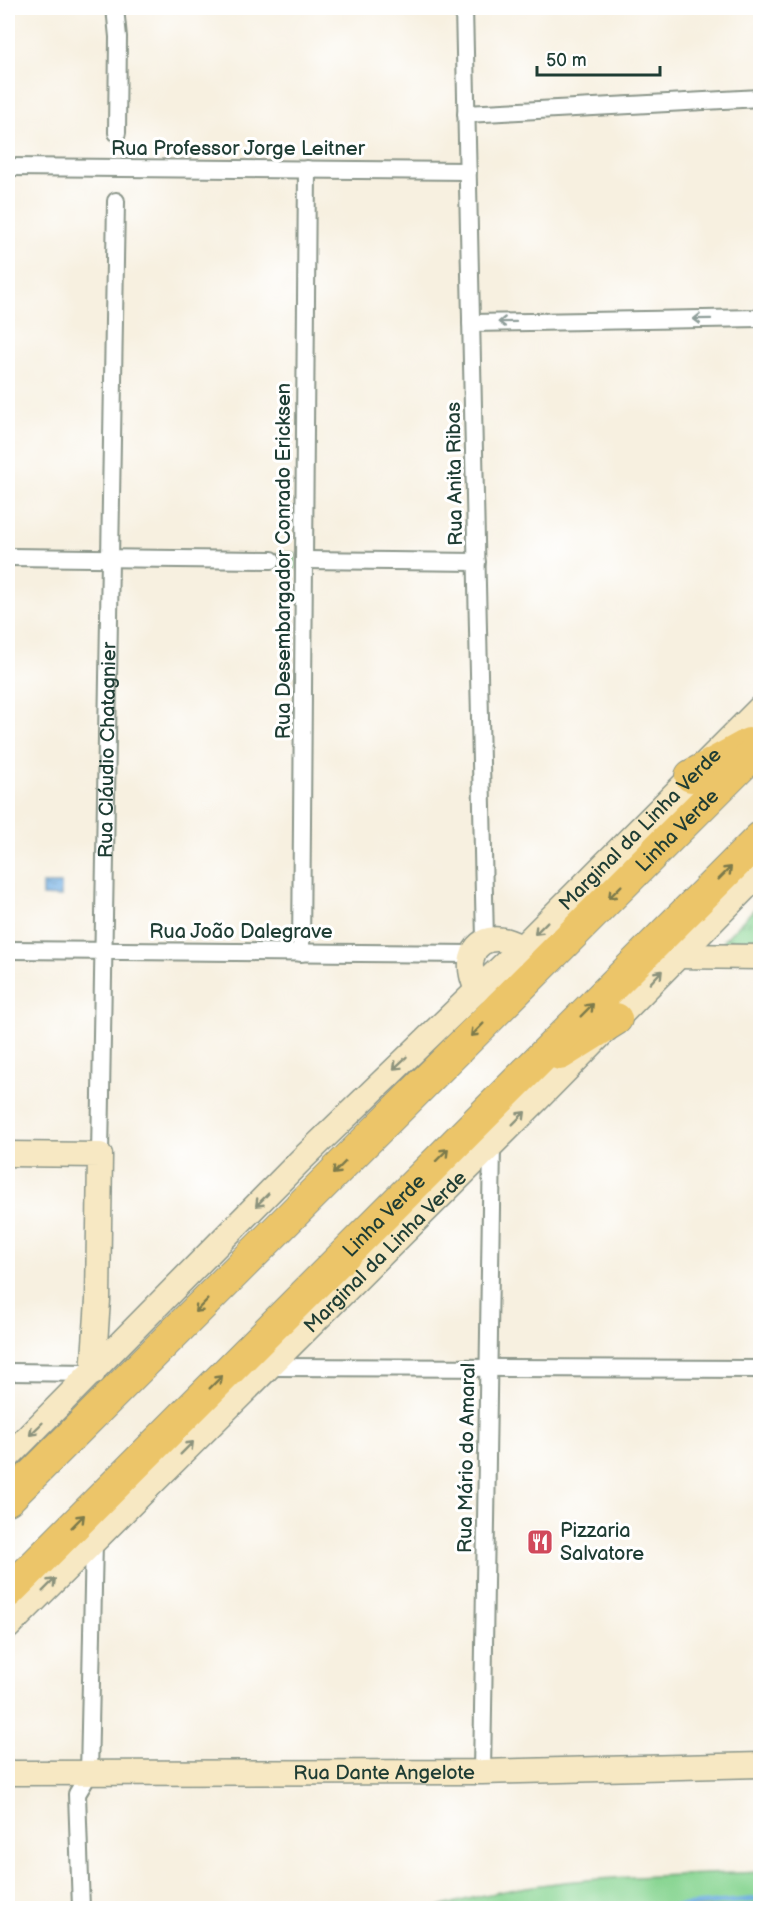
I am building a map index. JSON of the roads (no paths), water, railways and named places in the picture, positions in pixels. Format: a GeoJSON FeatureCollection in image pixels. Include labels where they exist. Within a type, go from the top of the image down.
{"type":"FeatureCollection","features":[{"type":"Feature","properties":{"kind":"highway"},"geometry":{"type":"LineString","coordinates":[[691,776],[760,738]]}},
{"type":"Feature","properties":{"kind":"highway","name":"Linha Verde"},"geometry":{"type":"LineString","coordinates":[[8,1499],[760,747]]}},
{"type":"Feature","properties":{"kind":"highway","name":"Linha Verde"},"geometry":{"type":"LineString","coordinates":[[8,1592],[760,838]]}},
{"type":"Feature","properties":{"kind":"highway"},"geometry":{"type":"LineString","coordinates":[[516,1081],[616,1019]]}},
{"type":"Feature","properties":{"kind":"main road","name":"Marginal da Linha Verde"},"geometry":{"type":"LineString","coordinates":[[8,1457],[381,1082],[521,948],[760,708]]}},
{"type":"Feature","properties":{"kind":"main road","name":"Marginal da Linha Verde"},"geometry":{"type":"LineString","coordinates":[[8,1627],[492,1145],[760,873]]}},
{"type":"Feature","properties":{"kind":"main road"},"geometry":{"type":"LineString","coordinates":[[477,991],[471,965],[479,947],[505,940],[521,948]]}},
{"type":"Feature","properties":{"kind":"main road"},"geometry":{"type":"LineString","coordinates":[[676,956],[760,957]]}},
{"type":"Feature","properties":{"kind":"main road"},"geometry":{"type":"LineString","coordinates":[[8,1154],[100,1155]]}},
{"type":"Feature","properties":{"kind":"main road","name":"Rua Cláudio Chatagnier"},"geometry":{"type":"LineString","coordinates":[[93,1373],[98,1300],[100,1155]]}},
{"type":"Feature","properties":{"kind":"main road"},"geometry":{"type":"LineString","coordinates":[[98,1300],[111,1324],[130,1334]]}},
{"type":"Feature","properties":{"kind":"main road","name":"Rua Dante Angelote"},"geometry":{"type":"LineString","coordinates":[[8,1773],[482,1772],[760,1765]]}},
{"type":"Feature","properties":{"kind":"street"},"geometry":{"type":"LineString","coordinates":[[115,8],[118,37],[117,133]]}},
{"type":"Feature","properties":{"kind":"street","name":"Rua Anita Ribas"},"geometry":{"type":"LineString","coordinates":[[464,8],[477,561],[479,947]]}},
{"type":"Feature","properties":{"kind":"street"},"geometry":{"type":"LineString","coordinates":[[466,114],[760,98]]}},
{"type":"Feature","properties":{"kind":"street","name":"Rua Professor Jorge Leitner"},"geometry":{"type":"LineString","coordinates":[[8,167],[468,171]]}},
{"type":"Feature","properties":{"kind":"street","name":"Rua Desembargador Conrado Ericksen"},"geometry":{"type":"LineString","coordinates":[[301,953],[307,169]]}},
{"type":"Feature","properties":{"kind":"street","name":"Rua Cláudio Chatagnier"},"geometry":{"type":"LineString","coordinates":[[100,1155],[116,201]]}},
{"type":"Feature","properties":{"kind":"street"},"geometry":{"type":"LineString","coordinates":[[471,323],[760,318]]}},
{"type":"Feature","properties":{"kind":"street"},"geometry":{"type":"LineString","coordinates":[[8,557],[272,560]]}},
{"type":"Feature","properties":{"kind":"street"},"geometry":{"type":"LineString","coordinates":[[304,560],[477,561]]}},
{"type":"Feature","properties":{"kind":"street","name":"Rua João Dalegrave"},"geometry":{"type":"LineString","coordinates":[[8,950],[301,953],[479,947]]}},
{"type":"Feature","properties":{"kind":"street","name":"Rua Mário do Amaral"},"geometry":{"type":"LineString","coordinates":[[482,1772],[492,1145]]}},
{"type":"Feature","properties":{"kind":"street"},"geometry":{"type":"LineString","coordinates":[[269,1367],[760,1369]]}},
{"type":"Feature","properties":{"kind":"street"},"geometry":{"type":"LineString","coordinates":[[8,1372],[93,1373]]}},
{"type":"Feature","properties":{"kind":"street"},"geometry":{"type":"LineString","coordinates":[[45,1372],[61,1389],[66,1400]]}},
{"type":"Feature","properties":{"kind":"street"},"geometry":{"type":"LineString","coordinates":[[81,1908],[77,1794],[89,1774],[94,1541]]}},
{"type":"Feature","properties":{"kind":"water"},"geometry":{"type":"Polygon","coordinates":[[[42,884],[61,884],[61,897],[42,896],[42,884]]]}},
{"type":"Feature","properties":{"kind":"waterway"},"geometry":{"type":"LineString","coordinates":[[660,1908],[760,1899]]}},
{"type":"Feature","properties":{"kind":"place","name":"Pizzaria Salvatore"},"geometry":{"type":"Point","coordinates":[540,1542]}}]}
